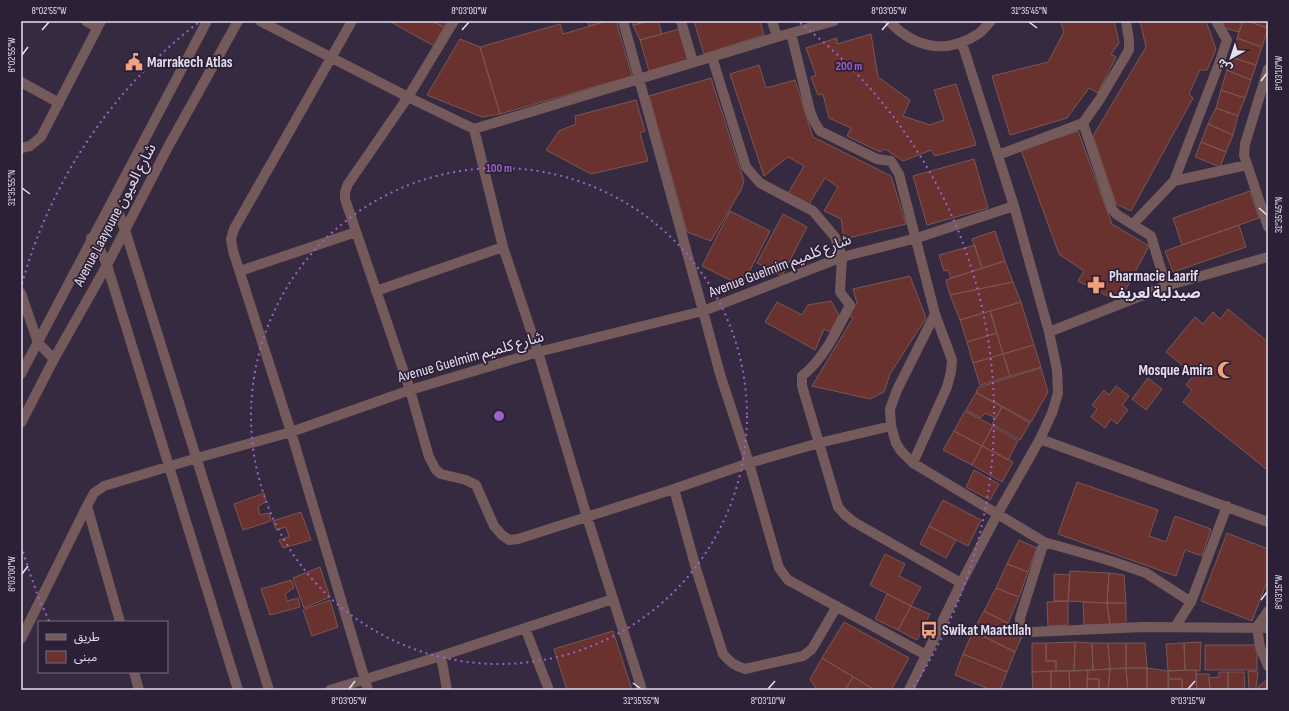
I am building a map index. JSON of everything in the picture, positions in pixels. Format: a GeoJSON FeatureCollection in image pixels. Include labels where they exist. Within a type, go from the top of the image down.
{"type":"FeatureCollection","features":[{"type":"Feature","properties":{"kind":"street"},"geometry":{"type":"LineString","coordinates":[[21,148],[30,146],[41,137],[99,24],[86,21]]}},
{"type":"Feature","properties":{"kind":"street","name":"Avenue Laayoune شارع العيون"},"geometry":{"type":"LineString","coordinates":[[21,374],[91,238],[207,21]]}},
{"type":"Feature","properties":{"kind":"street","name":"Avenue Laayoune شارع العيون"},"geometry":{"type":"LineString","coordinates":[[21,423],[54,359],[107,265],[168,147],[238,21]]}},
{"type":"Feature","properties":{"kind":"street"},"geometry":{"type":"LineString","coordinates":[[260,21],[474,129],[693,62],[712,58],[777,37],[834,21]]}},
{"type":"Feature","properties":{"kind":"street"},"geometry":{"type":"LineString","coordinates":[[352,21],[234,229],[231,239],[233,251],[291,432],[368,690]]}},
{"type":"Feature","properties":{"kind":"street"},"geometry":{"type":"LineString","coordinates":[[454,21],[408,97],[348,184],[345,192],[345,199],[410,390],[429,457],[436,470],[441,474],[466,480],[476,485],[494,526],[502,535],[509,540],[518,539],[674,489],[749,463],[819,443],[891,426]]}},
{"type":"Feature","properties":{"kind":"street"},"geometry":{"type":"LineString","coordinates":[[622,21],[720,374],[749,463],[779,568],[788,580],[926,655]]}},
{"type":"Feature","properties":{"kind":"street"},"geometry":{"type":"LineString","coordinates":[[681,21],[693,62]]}},
{"type":"Feature","properties":{"kind":"street"},"geometry":{"type":"LineString","coordinates":[[772,21],[777,37]]}},
{"type":"Feature","properties":{"kind":"street"},"geometry":{"type":"LineString","coordinates":[[889,21],[904,36],[922,44],[942,47],[962,43],[979,33],[991,21]]}},
{"type":"Feature","properties":{"kind":"street"},"geometry":{"type":"LineString","coordinates":[[998,155],[1082,123],[1100,99],[1129,50],[1126,21]]}},
{"type":"Feature","properties":{"kind":"street"},"geometry":{"type":"LineString","coordinates":[[1134,224],[1174,181],[1227,40],[1216,21]]}},
{"type":"Feature","properties":{"kind":"street"},"geometry":{"type":"LineString","coordinates":[[791,33],[810,110],[820,131],[877,159],[891,161],[899,174],[917,238],[935,314],[952,360],[951,372],[947,387],[913,463]]}},
{"type":"Feature","properties":{"kind":"street"},"geometry":{"type":"LineString","coordinates":[[909,690],[998,513],[1040,439],[1052,413],[1058,393],[1057,370],[1049,332],[1014,206],[962,43]]}},
{"type":"Feature","properties":{"kind":"street"},"geometry":{"type":"LineString","coordinates":[[712,58],[746,167],[760,183],[814,211],[835,237],[842,257],[840,292],[850,305],[834,337],[809,371],[802,376],[802,386],[838,506],[845,515],[854,522],[962,583]]}},
{"type":"Feature","properties":{"kind":"street"},"geometry":{"type":"LineString","coordinates":[[1268,69],[1245,144],[1244,155],[1268,227]]}},
{"type":"Feature","properties":{"kind":"street"},"geometry":{"type":"LineString","coordinates":[[21,82],[59,103]]}},
{"type":"Feature","properties":{"kind":"street"},"geometry":{"type":"LineString","coordinates":[[1082,123],[1112,209],[1116,214],[1151,236],[1166,286]]}},
{"type":"Feature","properties":{"kind":"street"},"geometry":{"type":"LineString","coordinates":[[474,129],[503,247],[538,352],[642,690]]}},
{"type":"Feature","properties":{"kind":"street"},"geometry":{"type":"LineString","coordinates":[[1174,181],[1247,165]]}},
{"type":"Feature","properties":{"kind":"street"},"geometry":{"type":"LineString","coordinates":[[111,203],[119,214],[125,230],[269,690]]}},
{"type":"Feature","properties":{"kind":"street","name":"Avenue Guelmim شارع كلميم"},"geometry":{"type":"LineString","coordinates":[[21,639],[94,493],[104,486],[291,432],[410,390],[538,352],[703,311],[842,257],[917,238],[1014,206]]}},
{"type":"Feature","properties":{"kind":"street"},"geometry":{"type":"LineString","coordinates":[[240,271],[356,232]]}},
{"type":"Feature","properties":{"kind":"street"},"geometry":{"type":"LineString","coordinates":[[91,238],[99,247],[107,265],[238,690]]}},
{"type":"Feature","properties":{"kind":"street"},"geometry":{"type":"LineString","coordinates":[[376,291],[503,247]]}},
{"type":"Feature","properties":{"kind":"street"},"geometry":{"type":"LineString","coordinates":[[1049,332],[1166,286],[1268,257]]}},
{"type":"Feature","properties":{"kind":"street"},"geometry":{"type":"LineString","coordinates":[[21,293],[38,343],[54,359]]}},
{"type":"Feature","properties":{"kind":"street"},"geometry":{"type":"LineString","coordinates":[[935,314],[897,390],[890,409],[891,426],[896,443],[901,451],[913,463],[1044,542],[1111,561],[1146,573],[1192,602]]}},
{"type":"Feature","properties":{"kind":"street"},"geometry":{"type":"LineString","coordinates":[[1040,439],[1268,522]]}},
{"type":"Feature","properties":{"kind":"street"},"geometry":{"type":"LineString","coordinates":[[674,489],[720,647],[723,654],[730,662],[745,668],[803,656],[812,649],[837,606]]}},
{"type":"Feature","properties":{"kind":"street"},"geometry":{"type":"LineString","coordinates":[[87,506],[120,621]]}},
{"type":"Feature","properties":{"kind":"street"},"geometry":{"type":"LineString","coordinates":[[1175,627],[1192,602],[1227,506]]}},
{"type":"Feature","properties":{"kind":"street"},"geometry":{"type":"LineString","coordinates":[[1044,542],[1020,618],[1020,625],[1024,629],[1032,632],[1144,627],[1268,628]]}},
{"type":"Feature","properties":{"kind":"street"},"geometry":{"type":"LineString","coordinates":[[330,690],[441,656],[613,599]]}},
{"type":"Feature","properties":{"kind":"street"},"geometry":{"type":"LineString","coordinates":[[1268,611],[1257,627],[1260,647],[1268,666]]}},
{"type":"Feature","properties":{"kind":"street"},"geometry":{"type":"LineString","coordinates":[[525,628],[549,690]]}},
{"type":"Feature","properties":{"kind":"street"},"geometry":{"type":"LineString","coordinates":[[441,656],[447,690]]}},
{"type":"Feature","properties":{"kind":"street"},"geometry":{"type":"LineString","coordinates":[[134,673],[139,690]]}},
{"type":"Feature","properties":{"kind":"building"},"geometry":{"type":"Polygon","coordinates":[[[389,21],[432,21],[444,27],[434,46],[389,21]]]}},
{"type":"Feature","properties":{"kind":"building"},"geometry":{"type":"Polygon","coordinates":[[[432,21],[447,21],[444,27],[432,21]]]}},
{"type":"Feature","properties":{"kind":"building"},"geometry":{"type":"Polygon","coordinates":[[[587,21],[607,21],[589,26],[587,21]]]}},
{"type":"Feature","properties":{"kind":"building"},"geometry":{"type":"Polygon","coordinates":[[[607,21],[616,21],[632,76],[500,114],[480,47],[560,24],[563,34],[607,21]]]}},
{"type":"Feature","properties":{"kind":"building"},"geometry":{"type":"Polygon","coordinates":[[[632,21],[649,21],[633,25],[632,21]]]}},
{"type":"Feature","properties":{"kind":"building"},"geometry":{"type":"Polygon","coordinates":[[[649,21],[658,21],[662,34],[640,40],[633,25],[649,21]]]}},
{"type":"Feature","properties":{"kind":"building"},"geometry":{"type":"Polygon","coordinates":[[[694,21],[760,21],[764,35],[704,54],[694,21]]]}},
{"type":"Feature","properties":{"kind":"building"},"geometry":{"type":"Polygon","coordinates":[[[1060,21],[1114,21],[1119,43],[1111,54],[1116,57],[1098,93],[1089,88],[1067,118],[1010,135],[992,76],[1048,62],[1064,32],[1060,21]]]}},
{"type":"Feature","properties":{"kind":"building"},"geometry":{"type":"Polygon","coordinates":[[[1140,21],[1206,21],[1216,49],[1207,70],[1200,70],[1189,94],[1193,98],[1131,211],[1116,204],[1093,136],[1146,47],[1140,21]]]}},
{"type":"Feature","properties":{"kind":"building"},"geometry":{"type":"Polygon","coordinates":[[[1222,21],[1243,21],[1239,32],[1224,28],[1222,21]]]}},
{"type":"Feature","properties":{"kind":"building"},"geometry":{"type":"Polygon","coordinates":[[[1243,21],[1268,28],[1262,47],[1237,38],[1243,21]]]}},
{"type":"Feature","properties":{"kind":"building"},"geometry":{"type":"Polygon","coordinates":[[[1247,21],[1268,21],[1268,28],[1247,21]]]}},
{"type":"Feature","properties":{"kind":"building"},"geometry":{"type":"Polygon","coordinates":[[[679,29],[688,60],[649,71],[640,40],[679,29]]]}},
{"type":"Feature","properties":{"kind":"building"},"geometry":{"type":"Polygon","coordinates":[[[871,34],[878,77],[910,100],[903,116],[930,125],[944,120],[934,90],[956,84],[976,145],[935,156],[931,150],[903,161],[885,149],[880,152],[847,136],[851,128],[829,118],[823,94],[818,95],[811,77],[816,75],[806,48],[837,38],[837,44],[871,34]]]}},
{"type":"Feature","properties":{"kind":"building"},"geometry":{"type":"Polygon","coordinates":[[[1237,38],[1262,47],[1256,65],[1230,57],[1237,38]]]}},
{"type":"Feature","properties":{"kind":"building"},"geometry":{"type":"Polygon","coordinates":[[[460,39],[480,47],[500,114],[482,117],[427,95],[460,39]]]}},
{"type":"Feature","properties":{"kind":"building"},"geometry":{"type":"Polygon","coordinates":[[[1230,57],[1256,65],[1251,80],[1227,70],[1230,57]]]}},
{"type":"Feature","properties":{"kind":"building"},"geometry":{"type":"Polygon","coordinates":[[[759,65],[766,88],[795,80],[813,137],[891,176],[906,224],[844,239],[841,219],[824,211],[838,187],[825,178],[809,204],[788,193],[804,166],[788,157],[764,176],[730,74],[759,65]]]}},
{"type":"Feature","properties":{"kind":"building"},"geometry":{"type":"Polygon","coordinates":[[[1227,70],[1251,80],[1245,98],[1221,90],[1227,70]]]}},
{"type":"Feature","properties":{"kind":"building"},"geometry":{"type":"Polygon","coordinates":[[[711,78],[744,181],[741,190],[711,241],[687,232],[649,96],[711,78]]]}},
{"type":"Feature","properties":{"kind":"building"},"geometry":{"type":"Polygon","coordinates":[[[1221,90],[1245,98],[1238,116],[1216,108],[1221,90]]]}},
{"type":"Feature","properties":{"kind":"building"},"geometry":{"type":"Polygon","coordinates":[[[636,100],[645,131],[640,133],[648,161],[591,174],[546,150],[559,131],[576,124],[575,116],[636,100]]]}},
{"type":"Feature","properties":{"kind":"building"},"geometry":{"type":"Polygon","coordinates":[[[1216,108],[1238,116],[1233,135],[1208,124],[1216,108]]]}},
{"type":"Feature","properties":{"kind":"building"},"geometry":{"type":"Polygon","coordinates":[[[1208,124],[1233,135],[1226,152],[1201,142],[1208,124]]]}},
{"type":"Feature","properties":{"kind":"building"},"geometry":{"type":"Polygon","coordinates":[[[1078,131],[1112,224],[1149,246],[1119,302],[1078,281],[1084,271],[1059,254],[1021,150],[1078,131]]]}},
{"type":"Feature","properties":{"kind":"building"},"geometry":{"type":"Polygon","coordinates":[[[1201,142],[1226,152],[1220,167],[1195,157],[1201,142]]]}},
{"type":"Feature","properties":{"kind":"building"},"geometry":{"type":"Polygon","coordinates":[[[974,159],[988,208],[927,225],[913,176],[974,159]]]}},
{"type":"Feature","properties":{"kind":"building"},"geometry":{"type":"Polygon","coordinates":[[[1250,191],[1259,218],[1182,245],[1173,218],[1250,191]]]}},
{"type":"Feature","properties":{"kind":"building"},"geometry":{"type":"Polygon","coordinates":[[[730,211],[770,231],[742,286],[702,266],[730,211]]]}},
{"type":"Feature","properties":{"kind":"building"},"geometry":{"type":"Polygon","coordinates":[[[783,214],[807,227],[782,276],[757,263],[783,214]]]}},
{"type":"Feature","properties":{"kind":"building"},"geometry":{"type":"Polygon","coordinates":[[[1239,225],[1246,247],[1173,272],[1165,251],[1239,225]]]}},
{"type":"Feature","properties":{"kind":"building"},"geometry":{"type":"Polygon","coordinates":[[[995,231],[1005,261],[982,268],[972,239],[995,231]]]}},
{"type":"Feature","properties":{"kind":"building"},"geometry":{"type":"Polygon","coordinates":[[[975,245],[982,268],[951,278],[948,270],[944,271],[939,255],[975,245]]]}},
{"type":"Feature","properties":{"kind":"building"},"geometry":{"type":"Polygon","coordinates":[[[1005,261],[1013,282],[950,295],[946,280],[1005,261]]]}},
{"type":"Feature","properties":{"kind":"building"},"geometry":{"type":"Polygon","coordinates":[[[910,276],[926,318],[890,374],[884,392],[870,399],[812,386],[853,318],[849,316],[857,303],[853,289],[910,276]]]}},
{"type":"Feature","properties":{"kind":"building"},"geometry":{"type":"Polygon","coordinates":[[[1013,282],[1021,302],[960,320],[950,295],[1013,282]]]}},
{"type":"Feature","properties":{"kind":"building"},"geometry":{"type":"Polygon","coordinates":[[[831,301],[839,315],[830,332],[824,329],[815,350],[765,322],[777,302],[802,315],[808,305],[831,301]]]}},
{"type":"Feature","properties":{"kind":"building"},"geometry":{"type":"Polygon","coordinates":[[[1021,302],[1034,345],[1003,354],[990,311],[1021,302]]]}},
{"type":"Feature","properties":{"kind":"building"},"geometry":{"type":"Polygon","coordinates":[[[1228,309],[1268,342],[1268,467],[1266,469],[1183,402],[1192,390],[1186,385],[1194,375],[1166,352],[1195,317],[1203,324],[1213,312],[1220,319],[1228,309]]]}},
{"type":"Feature","properties":{"kind":"building"},"geometry":{"type":"Polygon","coordinates":[[[990,311],[997,333],[967,342],[960,320],[990,311]]]}},
{"type":"Feature","properties":{"kind":"building"},"geometry":{"type":"Polygon","coordinates":[[[997,333],[1003,354],[973,363],[967,342],[997,333]]]}},
{"type":"Feature","properties":{"kind":"building"},"geometry":{"type":"Polygon","coordinates":[[[1034,345],[1041,367],[1010,376],[1003,354],[1034,345]]]}},
{"type":"Feature","properties":{"kind":"building"},"geometry":{"type":"Polygon","coordinates":[[[1003,354],[1010,376],[980,385],[973,363],[1003,354]]]}},
{"type":"Feature","properties":{"kind":"building"},"geometry":{"type":"Polygon","coordinates":[[[1041,368],[1048,392],[1031,422],[976,392],[979,387],[1041,368]]]}},
{"type":"Feature","properties":{"kind":"building"},"geometry":{"type":"Polygon","coordinates":[[[1148,378],[1162,389],[1146,410],[1132,399],[1148,378]]]}},
{"type":"Feature","properties":{"kind":"building"},"geometry":{"type":"Polygon","coordinates":[[[1116,386],[1129,396],[1122,405],[1128,410],[1117,424],[1111,419],[1105,428],[1091,417],[1097,409],[1092,405],[1104,390],[1109,395],[1116,386]]]}},
{"type":"Feature","properties":{"kind":"building"},"geometry":{"type":"Polygon","coordinates":[[[976,393],[1002,407],[996,418],[985,413],[981,418],[966,410],[976,393]]]}},
{"type":"Feature","properties":{"kind":"building"},"geometry":{"type":"Polygon","coordinates":[[[1002,407],[1030,423],[1020,440],[992,424],[1002,407]]]}},
{"type":"Feature","properties":{"kind":"building"},"geometry":{"type":"Polygon","coordinates":[[[965,411],[993,426],[982,446],[954,431],[965,411]]]}},
{"type":"Feature","properties":{"kind":"building"},"geometry":{"type":"Polygon","coordinates":[[[993,426],[1018,441],[1008,460],[982,446],[993,426]]]}},
{"type":"Feature","properties":{"kind":"building"},"geometry":{"type":"Polygon","coordinates":[[[954,431],[982,446],[972,465],[943,450],[954,431]]]}},
{"type":"Feature","properties":{"kind":"building"},"geometry":{"type":"Polygon","coordinates":[[[982,446],[1013,462],[1002,482],[972,465],[982,446]]]}},
{"type":"Feature","properties":{"kind":"building"},"geometry":{"type":"Polygon","coordinates":[[[974,470],[999,484],[990,500],[966,487],[974,470]]]}},
{"type":"Feature","properties":{"kind":"building"},"geometry":{"type":"Polygon","coordinates":[[[1077,482],[1158,510],[1149,536],[1166,542],[1175,516],[1211,529],[1202,556],[1185,550],[1176,576],[1058,534],[1077,482]]]}},
{"type":"Feature","properties":{"kind":"building"},"geometry":{"type":"Polygon","coordinates":[[[264,493],[266,502],[258,506],[260,515],[269,513],[271,521],[243,530],[234,504],[264,493]]]}},
{"type":"Feature","properties":{"kind":"building"},"geometry":{"type":"Polygon","coordinates":[[[943,500],[981,520],[968,546],[929,526],[943,500]]]}},
{"type":"Feature","properties":{"kind":"building"},"geometry":{"type":"Polygon","coordinates":[[[301,512],[311,540],[283,548],[279,540],[289,537],[286,527],[276,530],[273,521],[301,512]]]}},
{"type":"Feature","properties":{"kind":"building"},"geometry":{"type":"Polygon","coordinates":[[[929,526],[956,540],[946,558],[920,544],[929,526]]]}},
{"type":"Feature","properties":{"kind":"building"},"geometry":{"type":"Polygon","coordinates":[[[1227,533],[1268,549],[1268,579],[1252,621],[1201,601],[1227,533]]]}},
{"type":"Feature","properties":{"kind":"building"},"geometry":{"type":"Polygon","coordinates":[[[1019,540],[1037,548],[1028,572],[1007,564],[1019,540]]]}},
{"type":"Feature","properties":{"kind":"building"},"geometry":{"type":"Polygon","coordinates":[[[885,554],[905,564],[899,576],[921,587],[911,606],[870,585],[885,554]]]}},
{"type":"Feature","properties":{"kind":"building"},"geometry":{"type":"Polygon","coordinates":[[[1007,564],[1028,572],[1019,597],[996,588],[1007,564]]]}},
{"type":"Feature","properties":{"kind":"building"},"geometry":{"type":"Polygon","coordinates":[[[320,567],[330,597],[304,608],[293,578],[320,567]]]}},
{"type":"Feature","properties":{"kind":"building"},"geometry":{"type":"Polygon","coordinates":[[[1070,571],[1109,573],[1107,603],[1068,601],[1070,571]]]}},
{"type":"Feature","properties":{"kind":"building"},"geometry":{"type":"Polygon","coordinates":[[[1109,573],[1124,575],[1126,603],[1107,603],[1109,573]]]}},
{"type":"Feature","properties":{"kind":"building"},"geometry":{"type":"Polygon","coordinates":[[[1054,574],[1070,575],[1068,601],[1054,601],[1054,574]]]}},
{"type":"Feature","properties":{"kind":"building"},"geometry":{"type":"Polygon","coordinates":[[[291,580],[294,588],[285,594],[287,601],[298,598],[300,607],[270,615],[261,589],[291,580]]]}},
{"type":"Feature","properties":{"kind":"building"},"geometry":{"type":"Polygon","coordinates":[[[996,588],[1019,597],[1008,623],[984,611],[996,588]]]}},
{"type":"Feature","properties":{"kind":"building"},"geometry":{"type":"Polygon","coordinates":[[[887,594],[911,606],[898,630],[875,619],[887,594]]]}},
{"type":"Feature","properties":{"kind":"building"},"geometry":{"type":"Polygon","coordinates":[[[330,600],[338,627],[312,636],[303,610],[330,600]]]}},
{"type":"Feature","properties":{"kind":"building"},"geometry":{"type":"Polygon","coordinates":[[[1068,601],[1068,625],[1048,626],[1047,602],[1068,601]]]}},
{"type":"Feature","properties":{"kind":"building"},"geometry":{"type":"Polygon","coordinates":[[[1083,602],[1107,603],[1110,625],[1084,625],[1083,602]]]}},
{"type":"Feature","properties":{"kind":"building"},"geometry":{"type":"Polygon","coordinates":[[[1107,603],[1126,603],[1126,624],[1110,625],[1107,603]]]}},
{"type":"Feature","properties":{"kind":"building"},"geometry":{"type":"Polygon","coordinates":[[[911,606],[930,614],[917,640],[898,630],[911,606]]]}},
{"type":"Feature","properties":{"kind":"building"},"geometry":{"type":"Polygon","coordinates":[[[984,611],[1024,632],[1015,652],[973,631],[984,611]]]}},
{"type":"Feature","properties":{"kind":"building"},"geometry":{"type":"Polygon","coordinates":[[[844,622],[909,658],[891,690],[875,690],[822,658],[844,622]]]}},
{"type":"Feature","properties":{"kind":"building"},"geometry":{"type":"Polygon","coordinates":[[[613,631],[632,690],[567,690],[554,649],[613,631]]]}},
{"type":"Feature","properties":{"kind":"building"},"geometry":{"type":"Polygon","coordinates":[[[973,631],[1015,652],[1007,672],[963,654],[973,631]]]}},
{"type":"Feature","properties":{"kind":"building"},"geometry":{"type":"Polygon","coordinates":[[[1075,642],[1074,671],[1056,671],[1056,661],[1046,661],[1046,643],[1075,642]]]}},
{"type":"Feature","properties":{"kind":"building"},"geometry":{"type":"Polygon","coordinates":[[[1075,642],[1092,643],[1093,670],[1074,671],[1075,642]]]}},
{"type":"Feature","properties":{"kind":"building"},"geometry":{"type":"Polygon","coordinates":[[[1201,642],[1200,671],[1185,670],[1184,643],[1201,642]]]}},
{"type":"Feature","properties":{"kind":"building"},"geometry":{"type":"Polygon","coordinates":[[[1032,643],[1046,643],[1046,661],[1056,661],[1056,671],[1032,672],[1032,643]]]}},
{"type":"Feature","properties":{"kind":"building"},"geometry":{"type":"Polygon","coordinates":[[[1092,643],[1108,643],[1110,669],[1093,670],[1092,643]]]}},
{"type":"Feature","properties":{"kind":"building"},"geometry":{"type":"Polygon","coordinates":[[[1108,643],[1126,643],[1126,668],[1110,669],[1108,643]]]}},
{"type":"Feature","properties":{"kind":"building"},"geometry":{"type":"Polygon","coordinates":[[[1126,643],[1145,643],[1147,668],[1126,668],[1126,643]]]}},
{"type":"Feature","properties":{"kind":"building"},"geometry":{"type":"Polygon","coordinates":[[[1184,643],[1185,670],[1168,671],[1166,644],[1184,643]]]}},
{"type":"Feature","properties":{"kind":"building"},"geometry":{"type":"Polygon","coordinates":[[[1205,645],[1257,645],[1257,670],[1205,670],[1205,645]]]}},
{"type":"Feature","properties":{"kind":"building"},"geometry":{"type":"Polygon","coordinates":[[[963,654],[1007,672],[1000,690],[991,690],[955,675],[963,654]]]}},
{"type":"Feature","properties":{"kind":"building"},"geometry":{"type":"Polygon","coordinates":[[[822,658],[853,677],[845,690],[817,690],[810,679],[822,658]]]}},
{"type":"Feature","properties":{"kind":"building"},"geometry":{"type":"Polygon","coordinates":[[[1126,668],[1147,668],[1147,690],[1128,690],[1126,668]]]}},
{"type":"Feature","properties":{"kind":"building"},"geometry":{"type":"Polygon","coordinates":[[[1126,668],[1128,690],[1108,690],[1110,669],[1126,668]]]}},
{"type":"Feature","properties":{"kind":"building"},"geometry":{"type":"Polygon","coordinates":[[[1147,668],[1168,671],[1168,690],[1147,690],[1147,668]]]}},
{"type":"Feature","properties":{"kind":"building"},"geometry":{"type":"Polygon","coordinates":[[[1110,669],[1108,690],[1099,690],[1099,679],[1087,679],[1088,670],[1110,669]]]}},
{"type":"Feature","properties":{"kind":"building"},"geometry":{"type":"Polygon","coordinates":[[[1088,670],[1087,690],[1070,690],[1069,671],[1088,670]]]}},
{"type":"Feature","properties":{"kind":"building"},"geometry":{"type":"Polygon","coordinates":[[[1197,670],[1197,690],[1182,690],[1182,679],[1169,679],[1168,671],[1197,670]]]}},
{"type":"Feature","properties":{"kind":"building"},"geometry":{"type":"Polygon","coordinates":[[[1051,671],[1069,671],[1070,690],[1051,690],[1051,671]]]}},
{"type":"Feature","properties":{"kind":"building"},"geometry":{"type":"Polygon","coordinates":[[[1051,671],[1051,690],[1033,690],[1032,672],[1051,671]]]}},
{"type":"Feature","properties":{"kind":"building"},"geometry":{"type":"Polygon","coordinates":[[[1248,671],[1258,672],[1256,688],[1249,690],[1248,671]]]}},
{"type":"Feature","properties":{"kind":"building"},"geometry":{"type":"Polygon","coordinates":[[[1219,672],[1228,672],[1228,690],[1210,690],[1209,678],[1219,677],[1219,672]]]}},
{"type":"Feature","properties":{"kind":"building"},"geometry":{"type":"Polygon","coordinates":[[[1228,672],[1244,672],[1245,690],[1228,690],[1228,672]]]}},
{"type":"Feature","properties":{"kind":"building"},"geometry":{"type":"Polygon","coordinates":[[[1196,674],[1209,674],[1210,690],[1197,690],[1196,674]]]}},
{"type":"Feature","properties":{"kind":"building"},"geometry":{"type":"Polygon","coordinates":[[[853,677],[875,690],[845,690],[853,677]]]}},
{"type":"Feature","properties":{"kind":"building"},"geometry":{"type":"Polygon","coordinates":[[[1087,679],[1099,679],[1099,690],[1087,690],[1087,679]]]}},
{"type":"Feature","properties":{"kind":"building"},"geometry":{"type":"Polygon","coordinates":[[[1169,679],[1182,679],[1182,690],[1168,690],[1169,679]]]}},
{"type":"Feature","properties":{"kind":"building"},"geometry":{"type":"Polygon","coordinates":[[[1267,680],[1268,690],[1260,690],[1258,687],[1267,680]]]}},
{"type":"Feature","properties":{"kind":"place","name":"Marrakech Atlas"},"geometry":{"type":"Point","coordinates":[134,62]}},
{"type":"Feature","properties":{"kind":"place","name":"Pharmacie Laarif صيدلية لعريف"},"geometry":{"type":"Point","coordinates":[1096,285]}},
{"type":"Feature","properties":{"kind":"place","name":"Mosque Amira"},"geometry":{"type":"Point","coordinates":[1226,370]}},
{"type":"Feature","properties":{"kind":"place","name":"Swikat Maattllah"},"geometry":{"type":"Point","coordinates":[929,630]}}]}
